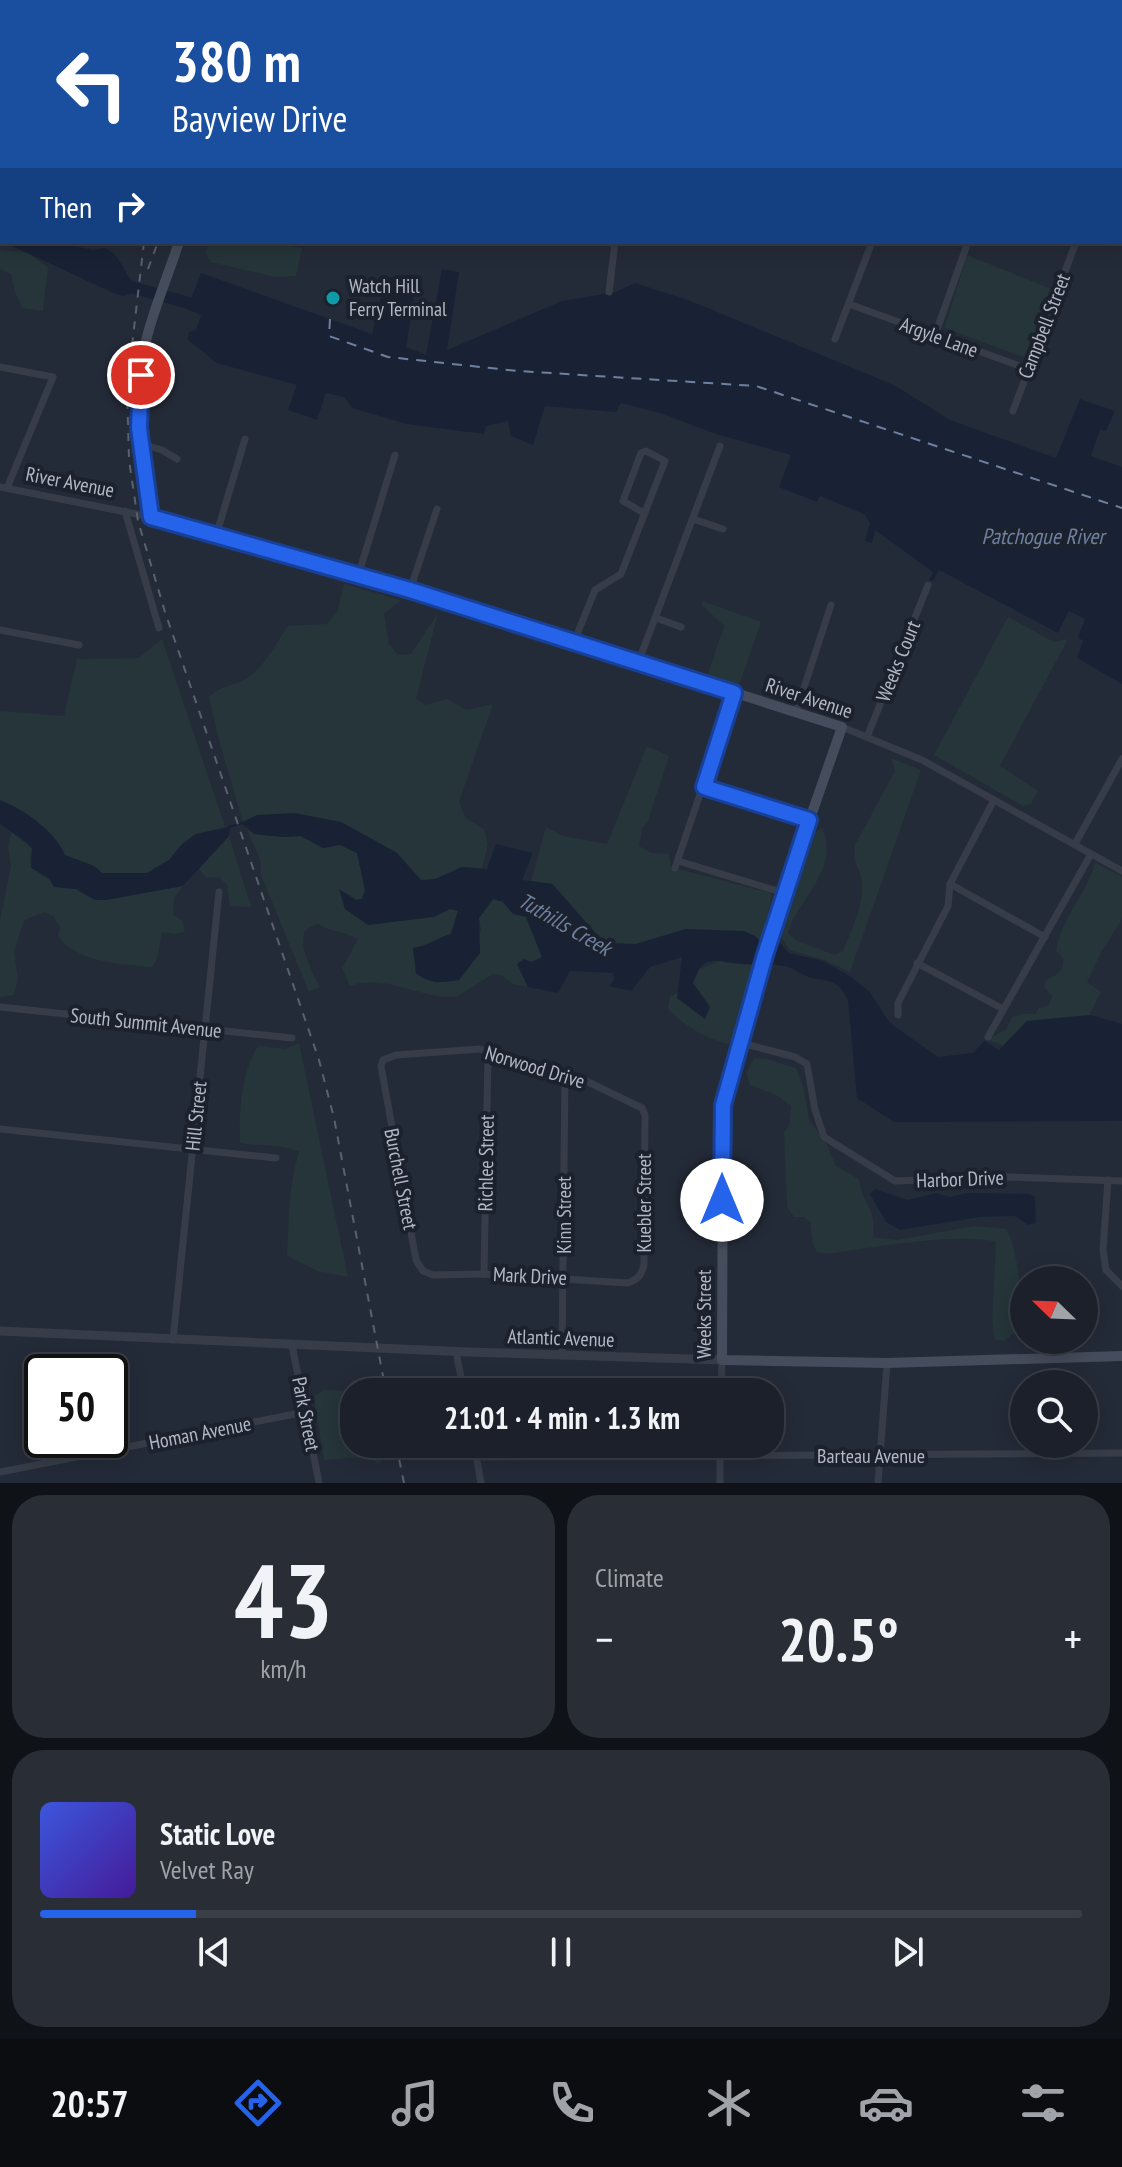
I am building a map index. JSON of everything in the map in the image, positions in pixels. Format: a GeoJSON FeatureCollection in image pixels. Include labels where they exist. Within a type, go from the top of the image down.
{"type":"FeatureCollection","features":[{"type":"Feature","properties":{"kind":"main road"},"geometry":{"type":"LineString","coordinates":[[151,517],[141,444],[139,395],[143,354],[178,244]]}},
{"type":"Feature","properties":{"kind":"main road","name":"River Avenue"},"geometry":{"type":"LineString","coordinates":[[151,517],[410,590],[842,727]]}},
{"type":"Feature","properties":{"kind":"main road","name":"Weeks Street"},"geometry":{"type":"LineString","coordinates":[[722,1360],[723,1105],[766,950],[842,727]]}},
{"type":"Feature","properties":{"kind":"main road","name":"Atlantic Avenue"},"geometry":{"type":"LineString","coordinates":[[722,1360],[887,1363],[1122,1356]]}},
{"type":"Feature","properties":{"kind":"street"},"geometry":{"type":"LineString","coordinates":[[609,292],[615,244]]}},
{"type":"Feature","properties":{"kind":"street"},"geometry":{"type":"LineString","coordinates":[[835,339],[871,244]]}},
{"type":"Feature","properties":{"kind":"street"},"geometry":{"type":"LineString","coordinates":[[935,335],[967,244]]}},
{"type":"Feature","properties":{"kind":"street","name":"Campbell Street"},"geometry":{"type":"LineString","coordinates":[[1013,411],[1075,244]]}},
{"type":"Feature","properties":{"kind":"street","name":"Argyle Lane"},"geometry":{"type":"LineString","coordinates":[[849,304],[1028,369]]}},
{"type":"Feature","properties":{"kind":"street"},"geometry":{"type":"LineString","coordinates":[[0,367],[53,377],[4,488]]}},
{"type":"Feature","properties":{"kind":"street"},"geometry":{"type":"LineString","coordinates":[[216,536],[245,439]]}},
{"type":"Feature","properties":{"kind":"street"},"geometry":{"type":"LineString","coordinates":[[141,444],[162,450],[177,459]]}},
{"type":"Feature","properties":{"kind":"street"},"geometry":{"type":"LineString","coordinates":[[638,663],[720,446]]}},
{"type":"Feature","properties":{"kind":"street"},"geometry":{"type":"LineString","coordinates":[[574,642],[595,590],[621,574],[665,461],[646,451],[641,453],[623,501],[644,513]]}},
{"type":"Feature","properties":{"kind":"street"},"geometry":{"type":"LineString","coordinates":[[358,576],[395,455]]}},
{"type":"Feature","properties":{"kind":"street","name":"River Avenue"},"geometry":{"type":"LineString","coordinates":[[4,488],[151,517]]}},
{"type":"Feature","properties":{"kind":"street"},"geometry":{"type":"LineString","coordinates":[[410,590],[437,509]]}},
{"type":"Feature","properties":{"kind":"street"},"geometry":{"type":"LineString","coordinates":[[125,511],[159,628]]}},
{"type":"Feature","properties":{"kind":"street"},"geometry":{"type":"LineString","coordinates":[[693,519],[723,529]]}},
{"type":"Feature","properties":{"kind":"street","name":"Weeks Court"},"geometry":{"type":"LineString","coordinates":[[867,737],[928,585]]}},
{"type":"Feature","properties":{"kind":"street"},"geometry":{"type":"LineString","coordinates":[[796,712],[831,605]]}},
{"type":"Feature","properties":{"kind":"street"},"geometry":{"type":"LineString","coordinates":[[656,618],[681,627]]}},
{"type":"Feature","properties":{"kind":"street"},"geometry":{"type":"LineString","coordinates":[[0,630],[79,645]]}},
{"type":"Feature","properties":{"kind":"street"},"geometry":{"type":"LineString","coordinates":[[734,693],[676,864],[784,893]]}},
{"type":"Feature","properties":{"kind":"street","name":"River Avenue"},"geometry":{"type":"LineString","coordinates":[[842,727],[922,760],[1122,871]]}},
{"type":"Feature","properties":{"kind":"street"},"geometry":{"type":"LineString","coordinates":[[1075,844],[1122,759]]}},
{"type":"Feature","properties":{"kind":"street"},"geometry":{"type":"LineString","coordinates":[[704,787],[809,820]]}},
{"type":"Feature","properties":{"kind":"street"},"geometry":{"type":"LineString","coordinates":[[898,1015],[898,1003],[948,906],[950,884],[994,800]]}},
{"type":"Feature","properties":{"kind":"street"},"geometry":{"type":"LineString","coordinates":[[988,1037],[1091,854]]}},
{"type":"Feature","properties":{"kind":"street"},"geometry":{"type":"LineString","coordinates":[[950,884],[1045,937]]}},
{"type":"Feature","properties":{"kind":"street","name":"Hill Street"},"geometry":{"type":"LineString","coordinates":[[173,1340],[219,892]]}},
{"type":"Feature","properties":{"kind":"street"},"geometry":{"type":"LineString","coordinates":[[917,963],[1003,1009]]}},
{"type":"Feature","properties":{"kind":"street","name":"South Summit Avenue"},"geometry":{"type":"LineString","coordinates":[[0,1007],[292,1038]]}},
{"type":"Feature","properties":{"kind":"street","name":"Harbor Drive"},"geometry":{"type":"LineString","coordinates":[[742,1043],[807,1064],[815,1110],[824,1137],[895,1181],[1011,1177],[1122,1181]]}},
{"type":"Feature","properties":{"kind":"street","name":"Norwood Drive"},"geometry":{"type":"LineString","coordinates":[[382,1076],[383,1060],[389,1056],[471,1049],[565,1073],[635,1103],[645,1115]]}},
{"type":"Feature","properties":{"kind":"street","name":"Richlee Street"},"geometry":{"type":"LineString","coordinates":[[484,1274],[488,1052]]}},
{"type":"Feature","properties":{"kind":"street","name":"Kinn Street"},"geometry":{"type":"LineString","coordinates":[[562,1356],[565,1073]]}},
{"type":"Feature","properties":{"kind":"street","name":"Burchell Street"},"geometry":{"type":"LineString","coordinates":[[382,1076],[416,1260],[423,1271],[433,1275]]}},
{"type":"Feature","properties":{"kind":"street","name":"Kuebler Street"},"geometry":{"type":"LineString","coordinates":[[628,1283],[642,1273],[644,1264],[645,1115]]}},
{"type":"Feature","properties":{"kind":"street"},"geometry":{"type":"LineString","coordinates":[[0,1129],[276,1158]]}},
{"type":"Feature","properties":{"kind":"street"},"geometry":{"type":"LineString","coordinates":[[1108,1180],[1103,1250],[1106,1270],[1122,1286]]}},
{"type":"Feature","properties":{"kind":"street","name":"Mark Drive"},"geometry":{"type":"LineString","coordinates":[[433,1275],[484,1274],[628,1283]]}},
{"type":"Feature","properties":{"kind":"street","name":"Atlantic Avenue"},"geometry":{"type":"LineString","coordinates":[[0,1331],[456,1352],[722,1360]]}},
{"type":"Feature","properties":{"kind":"street","name":"Park Street"},"geometry":{"type":"LineString","coordinates":[[292,1345],[319,1483]]}},
{"type":"Feature","properties":{"kind":"street"},"geometry":{"type":"LineString","coordinates":[[456,1352],[461,1378]]}},
{"type":"Feature","properties":{"kind":"street","name":"Weeks Street"},"geometry":{"type":"LineString","coordinates":[[721,1378],[722,1360]]}},
{"type":"Feature","properties":{"kind":"street"},"geometry":{"type":"LineString","coordinates":[[878,1483],[887,1363]]}},
{"type":"Feature","properties":{"kind":"street","name":"Homan Avenue"},"geometry":{"type":"LineString","coordinates":[[0,1472],[305,1412]]}},
{"type":"Feature","properties":{"kind":"street","name":"Barteau Avenue"},"geometry":{"type":"LineString","coordinates":[[784,1455],[880,1457],[1122,1453]]}},
{"type":"Feature","properties":{"kind":"street"},"geometry":{"type":"LineString","coordinates":[[476,1458],[481,1483]]}},
{"type":"Feature","properties":{"kind":"street"},"geometry":{"type":"LineString","coordinates":[[720,1458],[720,1483]]}},
{"type":"Feature","properties":{"kind":"shaded area"},"geometry":{"type":"Polygon","coordinates":[[[209,244],[280,244],[302,248],[296,276],[275,277],[211,262],[205,252],[209,244]]]}},
{"type":"Feature","properties":{"kind":"shaded area"},"geometry":{"type":"Polygon","coordinates":[[[0,250],[26,252],[48,267],[43,311],[23,308],[11,274],[0,269],[0,250]]]}},
{"type":"Feature","properties":{"kind":"shaded area"},"geometry":{"type":"Polygon","coordinates":[[[967,255],[1051,289],[1026,358],[945,326],[967,255]]]}},
{"type":"Feature","properties":{"kind":"shaded area"},"geometry":{"type":"Polygon","coordinates":[[[344,584],[401,600],[384,614],[389,644],[398,655],[411,654],[438,613],[416,699],[426,705],[447,699],[467,710],[493,704],[459,802],[466,818],[484,829],[488,844],[482,869],[462,867],[435,880],[421,880],[397,853],[341,822],[257,815],[243,822],[209,697],[255,673],[288,626],[327,624],[337,612],[344,584]]]}},
{"type":"Feature","properties":{"kind":"shaded area"},"geometry":{"type":"Polygon","coordinates":[[[703,601],[761,622],[739,685],[707,677],[724,626],[702,605],[703,601]]]}},
{"type":"Feature","properties":{"kind":"shaded area"},"geometry":{"type":"Polygon","coordinates":[[[1008,617],[1054,642],[1068,639],[1000,766],[1038,791],[1031,804],[1023,806],[934,755],[1008,617]]]}},
{"type":"Feature","properties":{"kind":"shaded area"},"geometry":{"type":"Polygon","coordinates":[[[162,639],[225,827],[196,834],[182,844],[169,860],[147,873],[102,873],[94,866],[65,855],[36,820],[0,800],[0,711],[64,716],[77,659],[138,658],[162,639]]]}},
{"type":"Feature","properties":{"kind":"shaded area"},"geometry":{"type":"Polygon","coordinates":[[[647,746],[669,756],[648,821],[642,829],[639,846],[651,853],[669,854],[671,867],[770,893],[772,896],[761,942],[755,936],[686,929],[635,944],[604,943],[553,884],[531,881],[546,827],[563,836],[607,844],[647,746]]]}},
{"type":"Feature","properties":{"kind":"shaded area"},"geometry":{"type":"Polygon","coordinates":[[[891,758],[921,770],[850,972],[825,960],[790,950],[781,937],[815,832],[822,828],[826,857],[822,870],[788,933],[795,940],[835,955],[843,951],[861,900],[861,877],[855,845],[895,771],[891,758]]]}},
{"type":"Feature","properties":{"kind":"shaded area"},"geometry":{"type":"Polygon","coordinates":[[[246,827],[254,834],[301,836],[323,848],[340,845],[357,853],[365,890],[362,899],[357,900],[340,890],[345,909],[434,917],[450,909],[458,911],[451,934],[414,948],[416,973],[424,979],[438,983],[481,931],[479,918],[493,899],[503,901],[513,914],[526,916],[542,957],[518,964],[528,987],[513,984],[502,975],[493,974],[456,997],[442,997],[389,984],[350,986],[342,968],[358,939],[318,924],[307,929],[303,935],[307,959],[320,987],[309,992],[261,875],[261,862],[246,827]]]}},
{"type":"Feature","properties":{"kind":"shaded area"},"geometry":{"type":"Polygon","coordinates":[[[12,832],[32,849],[30,862],[38,873],[62,888],[76,889],[95,900],[183,886],[174,898],[173,915],[182,921],[185,932],[162,932],[157,959],[152,967],[114,963],[88,957],[66,945],[58,936],[60,927],[53,916],[45,912],[24,920],[14,952],[18,979],[14,995],[0,997],[0,921],[11,866],[8,845],[12,832]]]}},
{"type":"Feature","properties":{"kind":"shaded area"},"geometry":{"type":"Polygon","coordinates":[[[229,836],[251,907],[230,906],[227,885],[219,877],[206,878],[199,869],[229,836]]]}},
{"type":"Feature","properties":{"kind":"shaded area"},"geometry":{"type":"Polygon","coordinates":[[[1095,862],[1122,877],[1122,919],[1087,982],[1101,992],[1089,1015],[1027,1021],[1003,1046],[987,1039],[1006,1030],[1012,1017],[1035,1014],[1039,1008],[1049,1005],[1052,996],[1044,987],[1046,980],[1059,972],[1063,963],[1063,958],[1056,951],[1058,939],[1095,862]]]}},
{"type":"Feature","properties":{"kind":"shaded area"},"geometry":{"type":"Polygon","coordinates":[[[722,960],[755,964],[732,1044],[697,1032],[668,1008],[670,997],[678,992],[678,998],[710,1007],[693,983],[699,969],[722,960]]]}},
{"type":"Feature","properties":{"kind":"shaded area"},"geometry":{"type":"Polygon","coordinates":[[[299,1043],[348,1277],[318,1271],[287,1256],[291,1191],[299,1152],[285,1147],[240,1143],[241,1106],[252,1056],[258,1046],[285,1049],[299,1043]]]}},
{"type":"Feature","properties":{"kind":"shaded area"},"geometry":{"type":"Polygon","coordinates":[[[754,1058],[796,1068],[804,1090],[809,1120],[826,1143],[836,1166],[859,1179],[873,1218],[873,1237],[897,1240],[974,1226],[1006,1229],[1017,1266],[1010,1266],[1010,1336],[1004,1341],[995,1340],[992,1321],[996,1242],[981,1239],[938,1240],[825,1254],[817,1252],[810,1222],[804,1217],[794,1217],[787,1207],[784,1132],[789,1126],[791,1106],[778,1096],[750,1085],[746,1074],[754,1058]]]}},
{"type":"Feature","properties":{"kind":"shaded area"},"geometry":{"type":"Polygon","coordinates":[[[324,1390],[340,1390],[340,1458],[355,1458],[324,1460],[314,1396],[324,1390]]]}},
{"type":"Feature","properties":{"kind":"shaded area"},"geometry":{"type":"Polygon","coordinates":[[[371,1458],[383,1458],[378,1464],[371,1458]]]}},
{"type":"Feature","properties":{"kind":"water"},"geometry":{"type":"Polygon","coordinates":[[[7,244],[65,244],[93,250],[105,248],[119,260],[134,284],[133,293],[123,296],[111,292],[7,244]]]}},
{"type":"Feature","properties":{"kind":"water","name":"Patchogue River"},"geometry":{"type":"Polygon","coordinates":[[[442,269],[459,272],[447,350],[562,301],[616,292],[635,283],[688,300],[894,385],[950,420],[1056,458],[1080,399],[1115,411],[1106,431],[1100,430],[1091,456],[1122,467],[1122,684],[1077,658],[1083,641],[1078,637],[1085,619],[1069,611],[1058,633],[939,570],[933,581],[929,580],[933,572],[875,530],[872,543],[865,541],[870,523],[864,514],[820,496],[817,502],[779,487],[791,455],[621,403],[616,412],[545,406],[533,445],[511,436],[508,421],[486,426],[484,434],[407,424],[352,408],[344,397],[326,393],[317,420],[288,410],[297,385],[217,363],[188,340],[189,332],[196,330],[201,315],[187,309],[201,273],[372,334],[386,276],[416,283],[406,347],[426,355],[442,269]]]}},
{"type":"Feature","properties":{"kind":"water"},"geometry":{"type":"Polygon","coordinates":[[[0,800],[37,822],[61,846],[65,855],[94,866],[102,873],[147,873],[169,860],[182,844],[196,834],[230,827],[229,836],[183,886],[95,900],[76,889],[54,887],[49,878],[31,868],[32,848],[0,824],[0,800]]]}},
{"type":"Feature","properties":{"kind":"water"},"geometry":{"type":"Polygon","coordinates":[[[294,813],[341,822],[397,853],[421,880],[435,879],[462,867],[487,869],[496,844],[533,853],[522,880],[552,884],[604,943],[636,944],[686,929],[744,931],[761,942],[775,946],[780,943],[789,953],[823,961],[850,976],[870,992],[890,1023],[938,1057],[973,1053],[984,1041],[999,1050],[1027,1021],[1091,1015],[1122,1024],[1122,1121],[894,1122],[857,1098],[848,1000],[833,983],[784,966],[707,962],[700,968],[693,983],[710,1007],[705,1019],[677,998],[682,957],[650,967],[631,991],[609,986],[614,980],[613,973],[570,971],[558,993],[528,987],[517,964],[524,959],[532,962],[542,957],[526,917],[513,914],[503,902],[493,899],[479,918],[480,953],[459,980],[431,981],[416,973],[413,948],[451,934],[458,911],[450,909],[434,917],[368,925],[345,909],[339,889],[356,900],[362,899],[365,890],[357,853],[340,845],[323,848],[301,836],[254,834],[241,823],[257,815],[294,813]]]}},
{"type":"Feature","properties":{"kind":"water"},"geometry":{"type":"Polygon","coordinates":[[[875,1189],[908,1200],[936,1193],[950,1197],[967,1193],[1029,1194],[1035,1197],[1036,1223],[1028,1225],[1015,1216],[980,1217],[900,1230],[886,1222],[870,1194],[875,1189]]]}},
{"type":"Feature","properties":{"kind":"waterway","name":"Patchogue River"},"geometry":{"type":"LineString","coordinates":[[120,284],[203,307]]}},
{"type":"Feature","properties":{"kind":"waterway","name":"Tuthills Creek"},"geometry":{"type":"LineString","coordinates":[[229,827],[242,823]]}},
{"type":"Feature","properties":{"kind":"ferry route"},"geometry":{"type":"LineString","coordinates":[[330,319],[329,336],[388,357],[518,371],[756,386],[1122,508]]}},
{"type":"Feature","properties":{"kind":"railway"},"geometry":{"type":"LineString","coordinates":[[144,244],[127,389],[129,460],[138,521],[165,612],[319,1060],[334,1118],[383,1378]]}},
{"type":"Feature","properties":{"kind":"railway"},"geometry":{"type":"LineString","coordinates":[[148,269],[157,244]]}},
{"type":"Feature","properties":{"kind":"railway"},"geometry":{"type":"LineString","coordinates":[[399,1458],[404,1483]]}},
{"type":"Feature","properties":{"kind":"place","name":"Watch Hill Ferry Terminal"},"geometry":{"type":"Point","coordinates":[333,298]}},
{"type":"Feature","properties":{"kind":"route"},"geometry":{"type":"LineString","coordinates":[[141,375],[139,428],[151,517],[410,590],[734,693],[704,787],[809,820],[765,955],[723,1105],[722,1200]]}}]}
